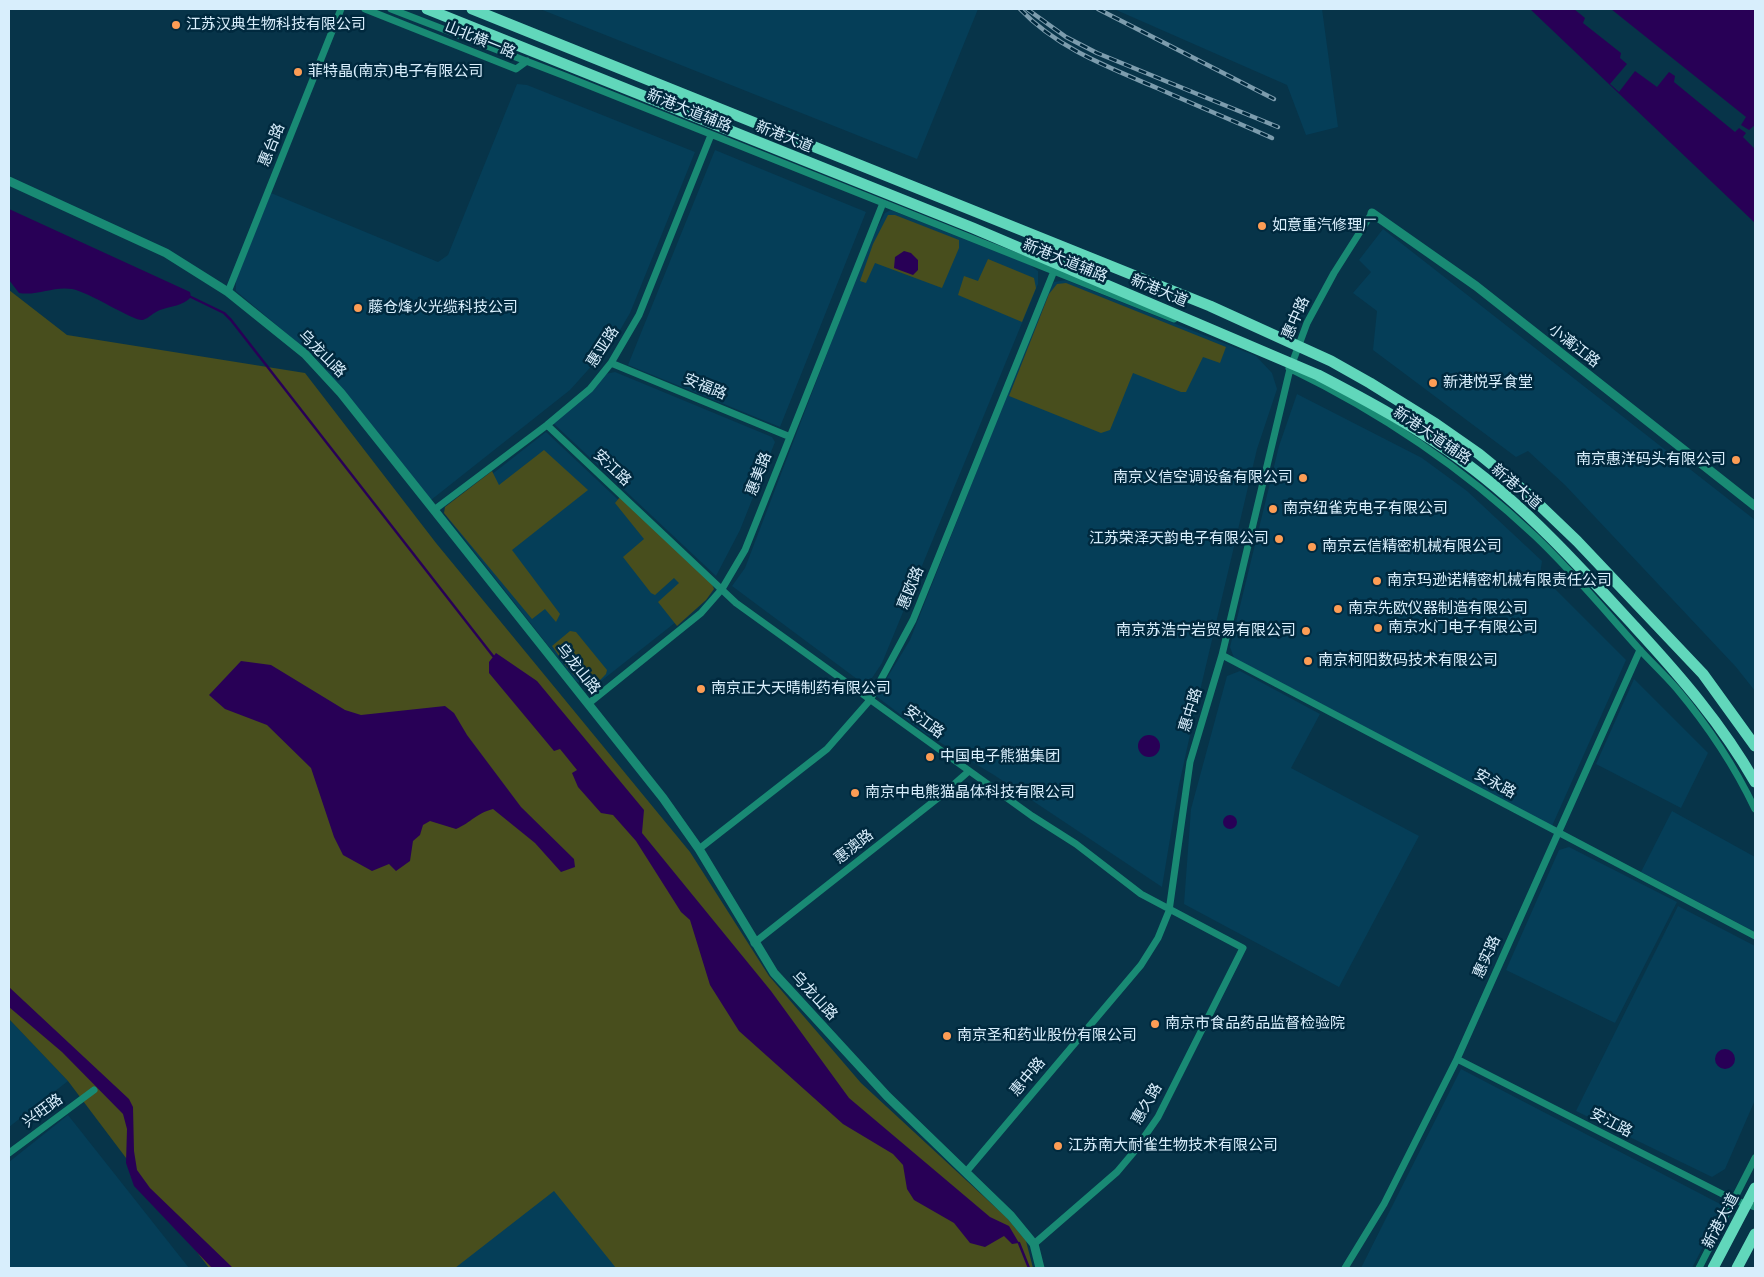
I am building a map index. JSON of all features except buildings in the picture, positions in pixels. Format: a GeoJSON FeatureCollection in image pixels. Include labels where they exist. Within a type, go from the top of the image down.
{"type":"FeatureCollection","features":[{"type":"Feature","properties":{"kind":"main road","name":"新港大道"},"geometry":{"type":"LineString","coordinates":[[427,9],[973,228],[1364,398],[1423,433],[1465,463],[1545,531],[1687,684],[1732,741],[1755,782]]}},
{"type":"Feature","properties":{"kind":"main road","name":"新港大道"},"geometry":{"type":"LineString","coordinates":[[472,9],[1210,306],[1331,361],[1436,424],[1479,454],[1528,494],[1577,541],[1703,674],[1755,746]]}},
{"type":"Feature","properties":{"kind":"main road","name":"新港大道"},"geometry":{"type":"LineString","coordinates":[[1713,1268],[1752,1205],[1755,1188]]}},
{"type":"Feature","properties":{"kind":"main road"},"geometry":{"type":"LineString","coordinates":[[1736,1268],[1755,1234]]}},
{"type":"Feature","properties":{"kind":"street","name":"惠台路"},"geometry":{"type":"LineString","coordinates":[[228,292],[341,9]]}},
{"type":"Feature","properties":{"kind":"street","name":"山北横一路"},"geometry":{"type":"LineString","coordinates":[[364,9],[516,69],[527,61]]}},
{"type":"Feature","properties":{"kind":"street","name":"新港大道辅路"},"geometry":{"type":"LineString","coordinates":[[391,9],[527,61],[1290,366],[1330,388],[1396,427],[1468,478],[1537,538],[1608,612],[1676,688],[1707,728],[1737,772],[1755,808]]}},
{"type":"Feature","properties":{"kind":"street","name":"惠亚路"},"geometry":{"type":"LineString","coordinates":[[434,510],[547,425],[590,389],[611,364],[639,315],[711,135]]}},
{"type":"Feature","properties":{"kind":"street","name":"乌龙山路"},"geometry":{"type":"LineString","coordinates":[[9,181],[166,253],[228,292],[305,354],[342,393],[663,798],[699,849],[754,943],[774,973],[887,1096],[1011,1216],[1034,1244],[1040,1268]]}},
{"type":"Feature","properties":{"kind":"street","name":"惠美路"},"geometry":{"type":"LineString","coordinates":[[588,704],[682,629],[722,590],[744,550],[788,436],[883,203]]}},
{"type":"Feature","properties":{"kind":"street","name":"惠中路"},"geometry":{"type":"LineString","coordinates":[[966,1172],[1141,965],[1158,938],[1169,911],[1190,762],[1222,655],[1290,366],[1307,322],[1334,273],[1372,213]]}},
{"type":"Feature","properties":{"kind":"street","name":"小漓江路"},"geometry":{"type":"LineString","coordinates":[[1372,213],[1476,286],[1755,506]]}},
{"type":"Feature","properties":{"kind":"street","name":"惠欧路"},"geometry":{"type":"LineString","coordinates":[[699,849],[827,749],[870,700],[914,620],[1054,271]]}},
{"type":"Feature","properties":{"kind":"street","name":"安福路"},"geometry":{"type":"LineString","coordinates":[[611,364],[788,436]]}},
{"type":"Feature","properties":{"kind":"street","name":"安江路"},"geometry":{"type":"LineString","coordinates":[[547,425],[736,603],[969,771],[1076,844],[1141,894],[1169,911],[1243,948]]}},
{"type":"Feature","properties":{"kind":"street","name":"惠实路"},"geometry":{"type":"LineString","coordinates":[[1345,1268],[1384,1204],[1457,1060],[1640,650]]}},
{"type":"Feature","properties":{"kind":"street","name":"安永路"},"geometry":{"type":"LineString","coordinates":[[1222,655],[1755,936]]}},
{"type":"Feature","properties":{"kind":"street","name":"惠澳路"},"geometry":{"type":"LineString","coordinates":[[754,943],[943,794],[969,771]]}},
{"type":"Feature","properties":{"kind":"street","name":"惠久路"},"geometry":{"type":"LineString","coordinates":[[1034,1244],[1117,1172],[1133,1153],[1158,1116],[1243,948]]}},
{"type":"Feature","properties":{"kind":"street","name":"安江路"},"geometry":{"type":"LineString","coordinates":[[1457,1060],[1734,1200],[1752,1205]]}},
{"type":"Feature","properties":{"kind":"street","name":"兴旺路"},"geometry":{"type":"LineString","coordinates":[[9,1153],[94,1090]]}},
{"type":"Feature","properties":{"kind":"street"},"geometry":{"type":"LineString","coordinates":[[1699,1268],[1755,1158]]}},
{"type":"Feature","properties":{"kind":"shaded area"},"geometry":{"type":"Polygon","coordinates":[[[540,9],[978,9],[917,159],[540,9]]]}},
{"type":"Feature","properties":{"kind":"shaded area"},"geometry":{"type":"Polygon","coordinates":[[[1114,9],[1322,9],[1338,127],[1306,135],[1287,85],[1114,9]]]}},
{"type":"Feature","properties":{"kind":"shaded area"},"geometry":{"type":"Polygon","coordinates":[[[1530,9],[1755,9],[1755,223],[1530,9]]]}},
{"type":"Feature","properties":{"kind":"shaded area"},"geometry":{"type":"Polygon","coordinates":[[[517,84],[527,85],[695,152],[630,313],[613,342],[570,390],[431,500],[317,359],[236,291],[236,280],[271,193],[438,262],[448,255],[517,84]]]}},
{"type":"Feature","properties":{"kind":"shaded area"},"geometry":{"type":"Polygon","coordinates":[[[715,150],[866,212],[780,427],[628,365],[715,150]]]}},
{"type":"Feature","properties":{"kind":"shaded area"},"geometry":{"type":"Polygon","coordinates":[[[9,209],[190,292],[191,297],[177,305],[158,311],[143,320],[72,289],[65,288],[26,294],[19,293],[9,280],[9,209]]]}},
{"type":"Feature","properties":{"kind":"shaded area"},"geometry":{"type":"Polygon","coordinates":[[[891,210],[1030,265],[1038,271],[1038,284],[882,663],[872,678],[861,682],[732,586],[745,568],[870,241],[885,213],[891,210]]]}},
{"type":"Feature","properties":{"kind":"shaded area"},"geometry":{"type":"Polygon","coordinates":[[[1383,229],[1755,520],[1755,691],[1736,667],[1565,485],[1528,451],[1516,457],[1373,350],[1377,311],[1353,293],[1371,272],[1359,260],[1383,229]]]}},
{"type":"Feature","properties":{"kind":"shaded area"},"geometry":{"type":"Polygon","coordinates":[[[904,251],[911,253],[918,260],[918,270],[913,275],[894,268],[895,257],[904,251]]]}},
{"type":"Feature","properties":{"kind":"shaded area"},"geometry":{"type":"Polygon","coordinates":[[[1066,280],[1256,356],[1272,373],[1277,389],[1257,449],[1195,712],[1179,785],[1162,887],[994,775],[926,734],[876,696],[910,640],[1047,293],[1054,282],[1066,280]]]}},
{"type":"Feature","properties":{"kind":"shaded area"},"geometry":{"type":"Polygon","coordinates":[[[615,372],[772,437],[775,442],[740,530],[716,576],[553,423],[605,374],[615,372]]]}},
{"type":"Feature","properties":{"kind":"shaded area"},"geometry":{"type":"Polygon","coordinates":[[[1297,394],[1422,458],[1467,491],[1542,561],[1540,574],[1626,660],[1552,826],[1234,658],[1230,647],[1279,446],[1297,394]]]}},
{"type":"Feature","properties":{"kind":"shaded area"},"geometry":{"type":"Polygon","coordinates":[[[546,432],[712,588],[695,607],[596,685],[585,686],[576,681],[447,517],[450,507],[546,432]]]}},
{"type":"Feature","properties":{"kind":"shaded area"},"geometry":{"type":"Polygon","coordinates":[[[496,653],[537,681],[644,810],[642,833],[771,991],[849,1098],[990,1217],[1009,1226],[1019,1243],[1012,1244],[1004,1236],[985,1247],[970,1243],[954,1223],[914,1200],[907,1189],[903,1165],[893,1154],[843,1124],[739,1031],[710,985],[690,920],[681,912],[636,841],[613,815],[601,813],[578,787],[572,773],[577,770],[560,749],[554,751],[489,673],[489,662],[496,653]]]}},
{"type":"Feature","properties":{"kind":"shaded area"},"geometry":{"type":"Polygon","coordinates":[[[241,661],[271,665],[345,710],[361,715],[445,706],[454,713],[467,735],[521,807],[574,859],[575,867],[561,872],[535,843],[493,809],[482,813],[456,829],[430,821],[423,825],[420,835],[413,841],[410,861],[396,871],[389,864],[372,871],[343,855],[334,837],[311,768],[267,725],[225,709],[209,695],[241,661]]]}},
{"type":"Feature","properties":{"kind":"shaded area"},"geometry":{"type":"Polygon","coordinates":[[[1240,671],[1320,714],[1291,768],[1419,836],[1339,987],[1184,904],[1191,809],[1227,676],[1240,671]]]}},
{"type":"Feature","properties":{"kind":"shaded area"},"geometry":{"type":"Polygon","coordinates":[[[1634,679],[1708,753],[1681,808],[1596,764],[1634,679]]]}},
{"type":"Feature","properties":{"kind":"shaded area"},"geometry":{"type":"Polygon","coordinates":[[[1145,735],[1153,735],[1160,742],[1160,750],[1153,757],[1145,757],[1138,750],[1138,742],[1145,735]]]}},
{"type":"Feature","properties":{"kind":"shaded area"},"geometry":{"type":"Polygon","coordinates":[[[1672,811],[1755,857],[1755,932],[1641,872],[1672,811]]]}},
{"type":"Feature","properties":{"kind":"shaded area"},"geometry":{"type":"Polygon","coordinates":[[[1230,815],[1235,817],[1237,822],[1235,827],[1230,829],[1225,827],[1223,822],[1225,817],[1230,815]]]}},
{"type":"Feature","properties":{"kind":"shaded area"},"geometry":{"type":"Polygon","coordinates":[[[1569,847],[1677,902],[1615,1023],[1506,970],[1559,850],[1569,847]]]}},
{"type":"Feature","properties":{"kind":"shaded area"},"geometry":{"type":"Polygon","coordinates":[[[1678,906],[1755,946],[1755,1100],[1725,1169],[1712,1177],[1576,1111],[1678,906]]]}},
{"type":"Feature","properties":{"kind":"shaded area"},"geometry":{"type":"Polygon","coordinates":[[[9,987],[129,1099],[133,1107],[134,1151],[137,1170],[150,1188],[233,1268],[212,1268],[134,1186],[126,1163],[127,1129],[123,1114],[62,1052],[9,1007],[9,987]]]}},
{"type":"Feature","properties":{"kind":"shaded area"},"geometry":{"type":"Polygon","coordinates":[[[9,1019],[68,1081],[9,1127],[9,1019]]]}},
{"type":"Feature","properties":{"kind":"shaded area"},"geometry":{"type":"Polygon","coordinates":[[[1725,1049],[1732,1052],[1735,1059],[1732,1066],[1725,1069],[1718,1066],[1715,1059],[1718,1052],[1725,1049]]]}},
{"type":"Feature","properties":{"kind":"shaded area"},"geometry":{"type":"Polygon","coordinates":[[[1461,1069],[1724,1206],[1692,1268],[1361,1268],[1461,1069]]]}},
{"type":"Feature","properties":{"kind":"shaded area"},"geometry":{"type":"Polygon","coordinates":[[[68,1115],[189,1268],[9,1268],[9,1162],[68,1115]]]}},
{"type":"Feature","properties":{"kind":"shaded area"},"geometry":{"type":"Polygon","coordinates":[[[551,1180],[621,1268],[436,1268],[551,1180]]]}},
{"type":"Feature","properties":{"kind":"green space"},"geometry":{"type":"Polygon","coordinates":[[[888,215],[895,215],[959,240],[959,248],[942,288],[875,263],[866,283],[860,281],[873,244],[888,215]]]}},
{"type":"Feature","properties":{"kind":"green space"},"geometry":{"type":"Polygon","coordinates":[[[988,259],[1034,278],[1036,288],[1022,322],[958,295],[964,276],[978,281],[988,259]]]}},
{"type":"Feature","properties":{"kind":"green space"},"geometry":{"type":"Polygon","coordinates":[[[1066,283],[1226,347],[1220,363],[1203,357],[1186,392],[1181,392],[1133,373],[1110,430],[1101,433],[1009,396],[1049,294],[1057,284],[1066,283]]]}},
{"type":"Feature","properties":{"kind":"green space"},"geometry":{"type":"Polygon","coordinates":[[[9,290],[67,335],[305,373],[436,543],[690,852],[769,976],[861,1083],[1007,1218],[1026,1241],[1033,1268],[616,1268],[554,1191],[455,1268],[209,1268],[68,1081],[9,1019],[9,290]]]}},
{"type":"Feature","properties":{"kind":"green space"},"geometry":{"type":"Polygon","coordinates":[[[544,450],[588,490],[512,550],[560,614],[556,622],[545,609],[532,619],[444,513],[445,507],[492,471],[499,485],[544,450]]]}},
{"type":"Feature","properties":{"kind":"green space"},"geometry":{"type":"Polygon","coordinates":[[[620,497],[711,582],[714,589],[706,600],[677,626],[658,602],[679,583],[674,578],[655,595],[651,593],[623,557],[644,539],[615,503],[620,497]]]}},
{"type":"Feature","properties":{"kind":"green space"},"geometry":{"type":"Polygon","coordinates":[[[570,631],[576,632],[607,670],[606,674],[594,684],[582,682],[576,677],[552,646],[570,631]]]}},
{"type":"Feature","properties":{"kind":"pier"},"geometry":{"type":"Polygon","coordinates":[[[1574,9],[1611,9],[1746,117],[1741,125],[1749,130],[1755,125],[1755,149],[1743,137],[1746,133],[1739,128],[1735,132],[1674,82],[1675,76],[1669,72],[1657,87],[1635,71],[1619,92],[1610,84],[1627,64],[1620,58],[1621,53],[1583,23],[1585,18],[1574,9]]]}},
{"type":"Feature","properties":{"kind":"waterway"},"geometry":{"type":"LineString","coordinates":[[191,297],[224,313],[231,320],[493,656]]}},
{"type":"Feature","properties":{"kind":"waterway"},"geometry":{"type":"LineString","coordinates":[[1019,1243],[1029,1268]]}},
{"type":"Feature","properties":{"kind":"railway"},"geometry":{"type":"LineString","coordinates":[[1020,9],[1050,35],[1084,55],[1272,138]]}},
{"type":"Feature","properties":{"kind":"railway"},"geometry":{"type":"LineString","coordinates":[[1027,9],[1066,37],[1097,53],[1278,127]]}},
{"type":"Feature","properties":{"kind":"railway"},"geometry":{"type":"LineString","coordinates":[[1098,9],[1274,99]]}},
{"type":"Feature","properties":{"kind":"place","name":"江苏汉典生物科技有限公司"},"geometry":{"type":"Point","coordinates":[176,25]}},
{"type":"Feature","properties":{"kind":"place","name":"菲特晶(南京)电子有限公司"},"geometry":{"type":"Point","coordinates":[298,72]}},
{"type":"Feature","properties":{"kind":"place","name":"如意重汽修理厂"},"geometry":{"type":"Point","coordinates":[1262,226]}},
{"type":"Feature","properties":{"kind":"place","name":"藤仓烽火光缆科技公司"},"geometry":{"type":"Point","coordinates":[358,308]}},
{"type":"Feature","properties":{"kind":"place","name":"新港悦孚食堂"},"geometry":{"type":"Point","coordinates":[1433,383]}},
{"type":"Feature","properties":{"kind":"place","name":"南京惠洋码头有限公司"},"geometry":{"type":"Point","coordinates":[1736,460]}},
{"type":"Feature","properties":{"kind":"place","name":"南京义信空调设备有限公司"},"geometry":{"type":"Point","coordinates":[1303,478]}},
{"type":"Feature","properties":{"kind":"place","name":"南京纽雀克电子有限公司"},"geometry":{"type":"Point","coordinates":[1273,509]}},
{"type":"Feature","properties":{"kind":"place","name":"江苏荣泽天韵电子有限公司"},"geometry":{"type":"Point","coordinates":[1279,539]}},
{"type":"Feature","properties":{"kind":"place","name":"南京云信精密机械有限公司"},"geometry":{"type":"Point","coordinates":[1312,547]}},
{"type":"Feature","properties":{"kind":"place","name":"南京玛逊诺精密机械有限责任公司"},"geometry":{"type":"Point","coordinates":[1377,581]}},
{"type":"Feature","properties":{"kind":"place","name":"南京先欧仪器制造有限公司"},"geometry":{"type":"Point","coordinates":[1338,609]}},
{"type":"Feature","properties":{"kind":"place","name":"南京水门电子有限公司"},"geometry":{"type":"Point","coordinates":[1378,628]}},
{"type":"Feature","properties":{"kind":"place","name":"南京苏浩宁岩贸易有限公司"},"geometry":{"type":"Point","coordinates":[1306,631]}},
{"type":"Feature","properties":{"kind":"place","name":"南京柯阳数码技术有限公司"},"geometry":{"type":"Point","coordinates":[1308,661]}},
{"type":"Feature","properties":{"kind":"place","name":"南京正大天晴制药有限公司"},"geometry":{"type":"Point","coordinates":[701,689]}},
{"type":"Feature","properties":{"kind":"place","name":"中国电子熊猫集团"},"geometry":{"type":"Point","coordinates":[930,757]}},
{"type":"Feature","properties":{"kind":"place","name":"南京中电熊猫晶体科技有限公司"},"geometry":{"type":"Point","coordinates":[855,793]}},
{"type":"Feature","properties":{"kind":"place","name":"南京市食品药品监督检验院"},"geometry":{"type":"Point","coordinates":[1155,1024]}},
{"type":"Feature","properties":{"kind":"place","name":"南京圣和药业股份有限公司"},"geometry":{"type":"Point","coordinates":[947,1036]}},
{"type":"Feature","properties":{"kind":"place","name":"江苏南大耐雀生物技术有限公司"},"geometry":{"type":"Point","coordinates":[1058,1146]}}]}
